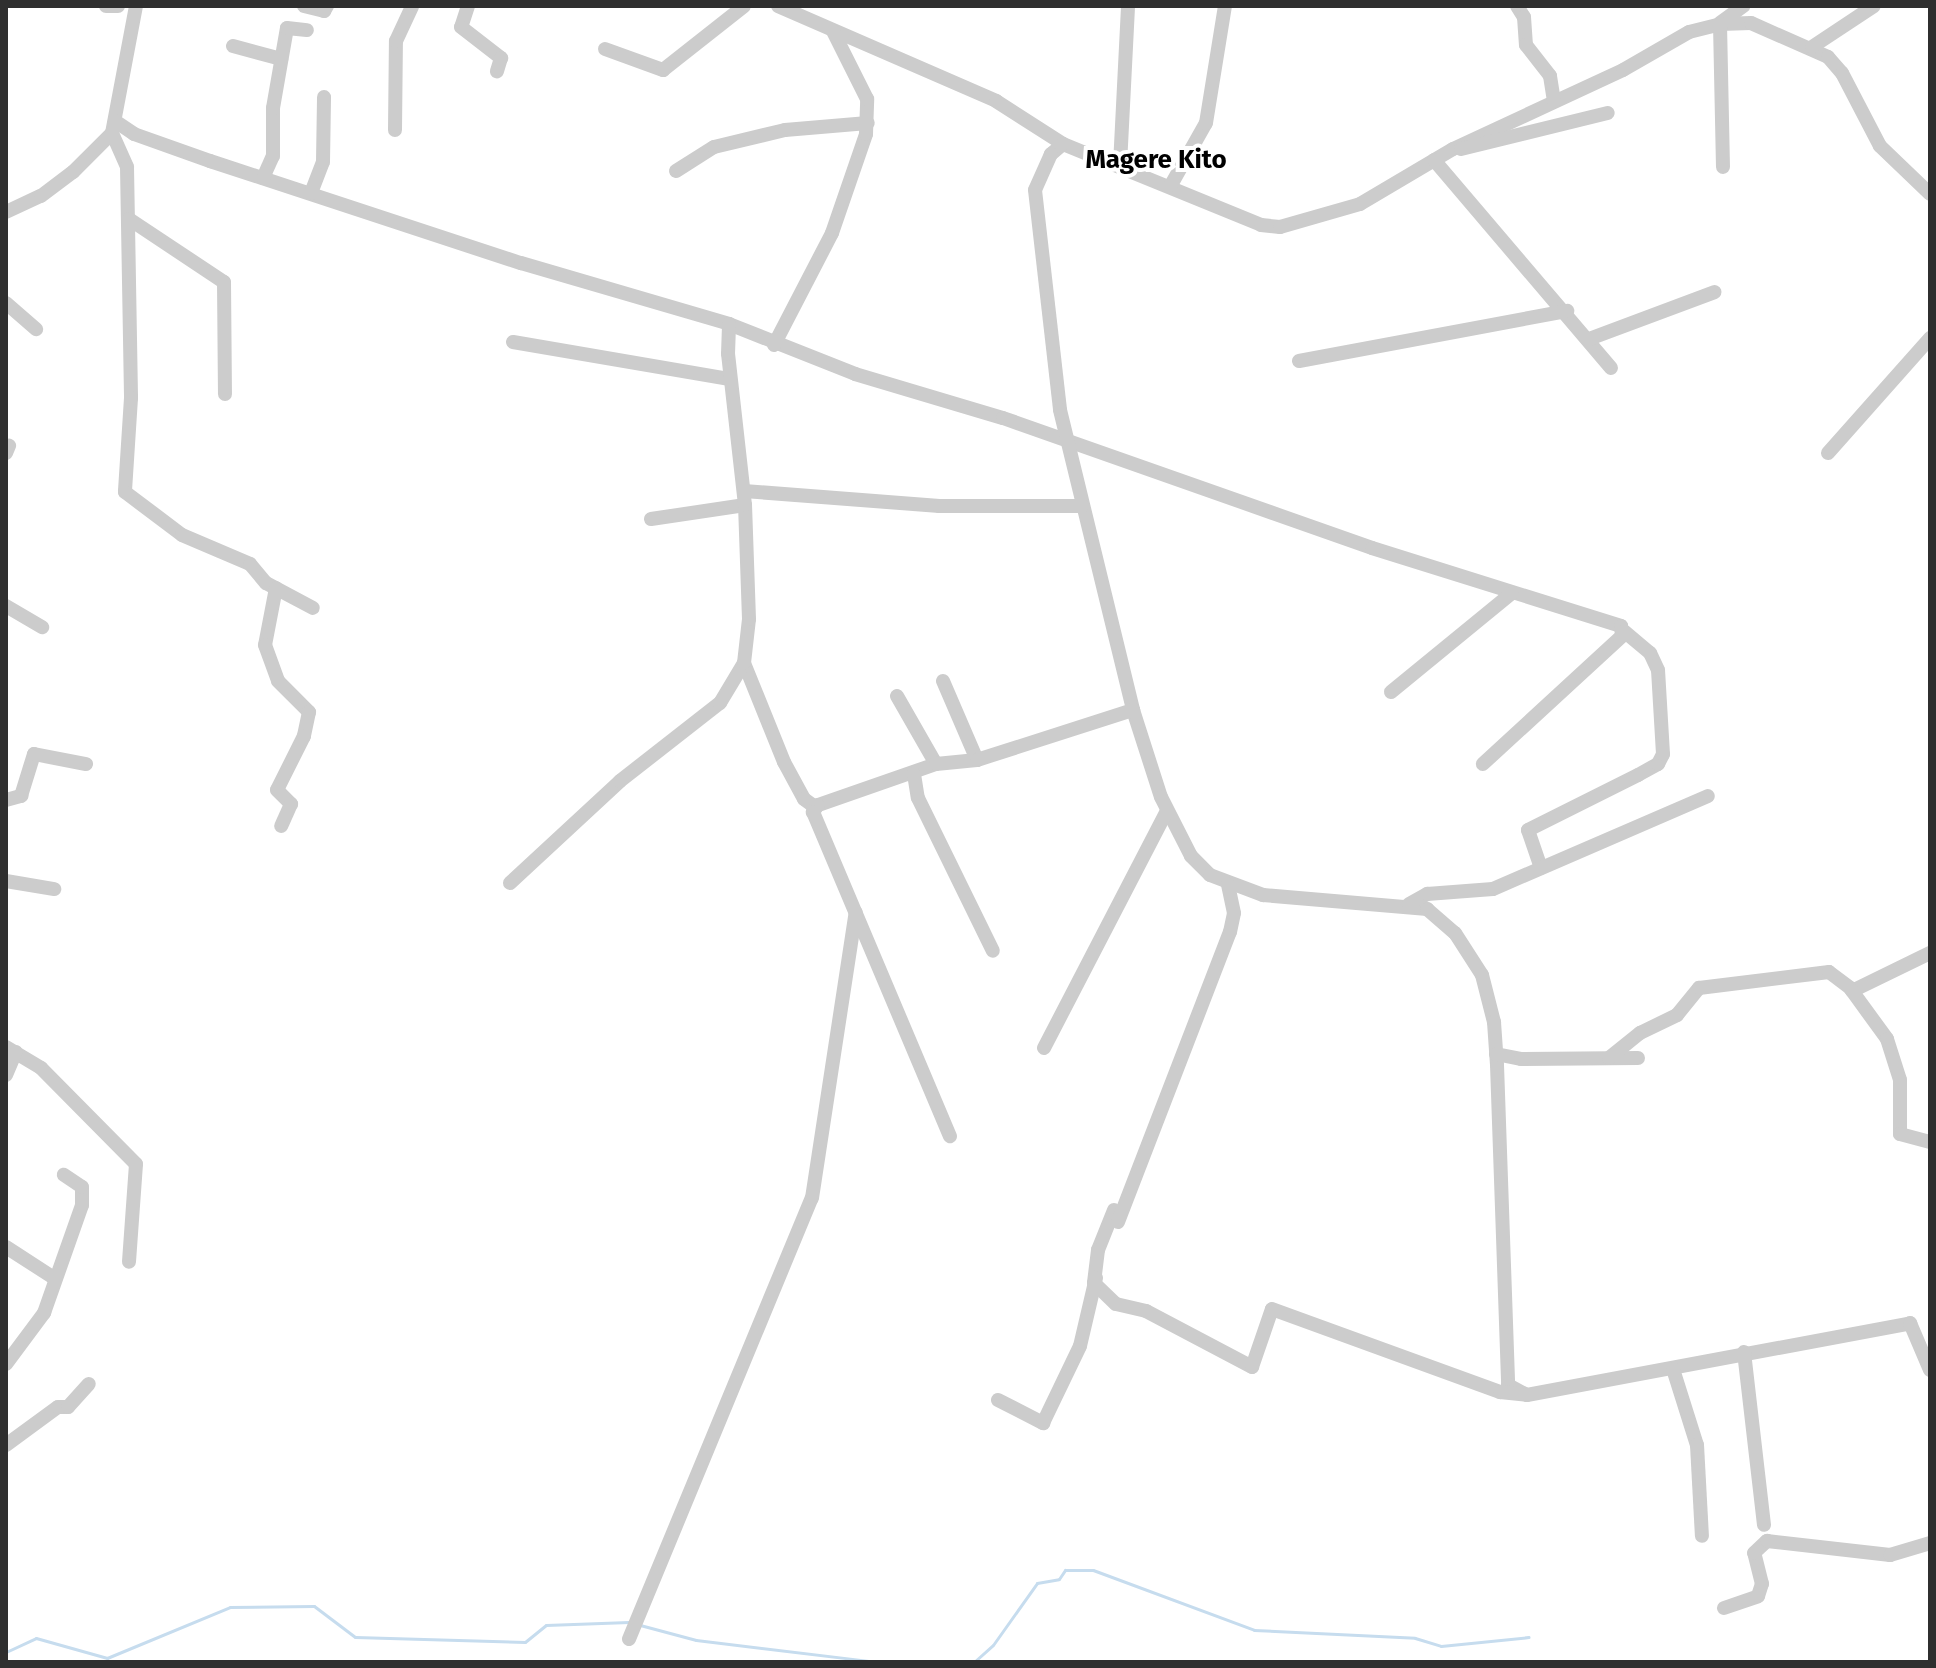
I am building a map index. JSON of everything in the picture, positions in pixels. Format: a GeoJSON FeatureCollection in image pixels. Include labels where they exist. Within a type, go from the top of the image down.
{"type":"FeatureCollection","features":[{"type":"Feature","properties":{"kind":"street"},"geometry":{"type":"LineString","coordinates":[[106,6],[118,6]]}},
{"type":"Feature","properties":{"kind":"street"},"geometry":{"type":"LineString","coordinates":[[6,212],[41,196],[73,172],[113,127],[136,6]]}},
{"type":"Feature","properties":{"kind":"street"},"geometry":{"type":"LineString","coordinates":[[304,6],[324,11],[327,6]]}},
{"type":"Feature","properties":{"kind":"street"},"geometry":{"type":"LineString","coordinates":[[395,130],[396,41],[412,6]]}},
{"type":"Feature","properties":{"kind":"street"},"geometry":{"type":"LineString","coordinates":[[468,6],[461,27],[501,58],[497,71]]}},
{"type":"Feature","properties":{"kind":"street"},"geometry":{"type":"LineString","coordinates":[[605,49],[663,70],[744,6]]}},
{"type":"Feature","properties":{"kind":"street"},"geometry":{"type":"LineString","coordinates":[[778,6],[996,101],[1063,144],[1171,185],[1261,225],[1295,226],[1360,204],[1453,149],[1554,102],[1743,6]]}},
{"type":"Feature","properties":{"kind":"street"},"geometry":{"type":"LineString","coordinates":[[1120,165],[1128,6]]}},
{"type":"Feature","properties":{"kind":"street"},"geometry":{"type":"LineString","coordinates":[[1171,185],[1206,123],[1225,6]]}},
{"type":"Feature","properties":{"kind":"street"},"geometry":{"type":"LineString","coordinates":[[1517,6],[1524,17],[1526,45],[1550,76],[1554,102]]}},
{"type":"Feature","properties":{"kind":"street"},"geometry":{"type":"LineString","coordinates":[[1812,47],[1856,11],[1874,6]]}},
{"type":"Feature","properties":{"kind":"street"},"geometry":{"type":"LineString","coordinates":[[1725,15],[1772,28],[1812,47],[1842,73],[1886,153],[1930,194]]}},
{"type":"Feature","properties":{"kind":"street"},"geometry":{"type":"LineString","coordinates":[[1723,167],[1725,15]]}},
{"type":"Feature","properties":{"kind":"street"},"geometry":{"type":"LineString","coordinates":[[263,178],[273,156],[281,59],[287,28],[307,30]]}},
{"type":"Feature","properties":{"kind":"street"},"geometry":{"type":"LineString","coordinates":[[774,345],[832,233],[868,123],[860,76],[833,31]]}},
{"type":"Feature","properties":{"kind":"street"},"geometry":{"type":"LineString","coordinates":[[233,46],[281,59]]}},
{"type":"Feature","properties":{"kind":"street"},"geometry":{"type":"LineString","coordinates":[[311,193],[323,162],[324,97]]}},
{"type":"Feature","properties":{"kind":"street"},"geometry":{"type":"LineString","coordinates":[[1453,149],[1608,113]]}},
{"type":"Feature","properties":{"kind":"street"},"geometry":{"type":"LineString","coordinates":[[676,171],[714,147],[785,130],[868,123]]}},
{"type":"Feature","properties":{"kind":"street"},"geometry":{"type":"LineString","coordinates":[[113,127],[263,178],[729,324],[774,345],[1512,593],[1621,626],[1650,653],[1658,670],[1662,758],[1528,830],[1541,868]]}},
{"type":"Feature","properties":{"kind":"street"},"geometry":{"type":"LineString","coordinates":[[113,127],[127,159],[126,496],[182,535],[250,564],[276,588],[313,608]]}},
{"type":"Feature","properties":{"kind":"street"},"geometry":{"type":"LineString","coordinates":[[1063,144],[1042,173],[1035,208],[1060,410],[1133,710],[1167,811],[1191,856],[1228,885],[1263,895],[1409,904],[1441,918],[1482,975],[1496,1054],[1504,1388]]}},
{"type":"Feature","properties":{"kind":"street"},"geometry":{"type":"LineString","coordinates":[[1434,160],[1567,311],[1611,368]]}},
{"type":"Feature","properties":{"kind":"street"},"geometry":{"type":"LineString","coordinates":[[129,219],[224,282],[225,394]]}},
{"type":"Feature","properties":{"kind":"street"},"geometry":{"type":"LineString","coordinates":[[1589,339],[1715,292]]}},
{"type":"Feature","properties":{"kind":"street"},"geometry":{"type":"LineString","coordinates":[[6,303],[36,329]]}},
{"type":"Feature","properties":{"kind":"street"},"geometry":{"type":"LineString","coordinates":[[1299,361],[1567,311]]}},
{"type":"Feature","properties":{"kind":"street"},"geometry":{"type":"LineString","coordinates":[[510,883],[620,781],[720,703],[744,663],[749,619],[744,498],[730,379],[729,324]]}},
{"type":"Feature","properties":{"kind":"street"},"geometry":{"type":"LineString","coordinates":[[1828,453],[1930,338]]}},
{"type":"Feature","properties":{"kind":"street"},"geometry":{"type":"LineString","coordinates":[[513,342],[730,379]]}},
{"type":"Feature","properties":{"kind":"street"},"geometry":{"type":"LineString","coordinates":[[651,519],[744,498],[939,506],[1082,506]]}},
{"type":"Feature","properties":{"kind":"street"},"geometry":{"type":"LineString","coordinates":[[276,588],[265,645],[275,661],[278,681],[309,712],[304,736],[277,790],[291,804],[281,826]]}},
{"type":"Feature","properties":{"kind":"street"},"geometry":{"type":"LineString","coordinates":[[1391,692],[1512,593]]}},
{"type":"Feature","properties":{"kind":"street"},"geometry":{"type":"LineString","coordinates":[[6,606],[42,627]]}},
{"type":"Feature","properties":{"kind":"street"},"geometry":{"type":"LineString","coordinates":[[1483,764],[1624,631]]}},
{"type":"Feature","properties":{"kind":"street"},"geometry":{"type":"LineString","coordinates":[[744,663],[784,762],[804,799],[815,807]]}},
{"type":"Feature","properties":{"kind":"street"},"geometry":{"type":"LineString","coordinates":[[943,681],[977,760]]}},
{"type":"Feature","properties":{"kind":"street"},"geometry":{"type":"LineString","coordinates":[[897,696],[936,764]]}},
{"type":"Feature","properties":{"kind":"street"},"geometry":{"type":"LineString","coordinates":[[815,807],[936,764],[977,760],[1133,710]]}},
{"type":"Feature","properties":{"kind":"street"},"geometry":{"type":"LineString","coordinates":[[6,800],[21,796],[34,754],[86,764]]}},
{"type":"Feature","properties":{"kind":"street"},"geometry":{"type":"LineString","coordinates":[[914,774],[918,798],[993,951]]}},
{"type":"Feature","properties":{"kind":"street"},"geometry":{"type":"LineString","coordinates":[[1409,904],[1427,894],[1493,889],[1708,796]]}},
{"type":"Feature","properties":{"kind":"street"},"geometry":{"type":"LineString","coordinates":[[815,807],[814,817],[950,1136]]}},
{"type":"Feature","properties":{"kind":"street"},"geometry":{"type":"LineString","coordinates":[[1044,1048],[1167,811]]}},
{"type":"Feature","properties":{"kind":"street"},"geometry":{"type":"LineString","coordinates":[[6,881],[54,889]]}},
{"type":"Feature","properties":{"kind":"street"},"geometry":{"type":"LineString","coordinates":[[1094,1283],[1230,932],[1234,913],[1228,885]]}},
{"type":"Feature","properties":{"kind":"street"},"geometry":{"type":"LineString","coordinates":[[629,1639],[812,1198],[856,912]]}},
{"type":"Feature","properties":{"kind":"street"},"geometry":{"type":"LineString","coordinates":[[1852,991],[1930,953]]}},
{"type":"Feature","properties":{"kind":"street"},"geometry":{"type":"LineString","coordinates":[[1609,1058],[1640,1033],[1677,1015],[1699,988],[1776,983],[1821,970],[1852,991],[1883,1031],[1900,1080],[1900,1134],[1930,1142]]}},
{"type":"Feature","properties":{"kind":"street"},"geometry":{"type":"LineString","coordinates":[[6,1075],[11,1050],[41,1068],[136,1163],[129,1262]]}},
{"type":"Feature","properties":{"kind":"street"},"geometry":{"type":"LineString","coordinates":[[1496,1054],[1521,1059],[1638,1058]]}},
{"type":"Feature","properties":{"kind":"street"},"geometry":{"type":"LineString","coordinates":[[6,1364],[44,1313],[83,1202],[82,1187],[64,1175]]}},
{"type":"Feature","properties":{"kind":"street"},"geometry":{"type":"LineString","coordinates":[[998,1400],[1043,1423],[1080,1346],[1098,1250],[1114,1210]]}},
{"type":"Feature","properties":{"kind":"street"},"geometry":{"type":"LineString","coordinates":[[6,1247],[54,1278]]}},
{"type":"Feature","properties":{"kind":"street"},"geometry":{"type":"LineString","coordinates":[[1094,1283],[1116,1304],[1146,1311],[1252,1367],[1272,1309],[1527,1395],[1910,1323],[1930,1370]]}},
{"type":"Feature","properties":{"kind":"street"},"geometry":{"type":"LineString","coordinates":[[1744,1352],[1764,1525]]}},
{"type":"Feature","properties":{"kind":"street"},"geometry":{"type":"LineString","coordinates":[[1673,1369],[1697,1445],[1702,1536]]}},
{"type":"Feature","properties":{"kind":"street"},"geometry":{"type":"LineString","coordinates":[[6,1445],[58,1407],[68,1407],[89,1384]]}},
{"type":"Feature","properties":{"kind":"street"},"geometry":{"type":"LineString","coordinates":[[1724,1608],[1758,1596],[1762,1584],[1754,1553],[1767,1541],[1890,1555],[1930,1543]]}},
{"type":"Feature","properties":{"kind":"waterway"},"geometry":{"type":"LineString","coordinates":[[974,1662],[993,1645],[1037,1583],[1059,1579],[1065,1570],[1093,1570],[1254,1630],[1415,1638],[1441,1646],[1529,1637]]}},
{"type":"Feature","properties":{"kind":"waterway"},"geometry":{"type":"LineString","coordinates":[[6,1652],[36,1638],[107,1658],[230,1607],[314,1606],[355,1637],[525,1642],[546,1625],[629,1622]]}},
{"type":"Feature","properties":{"kind":"waterway"},"geometry":{"type":"LineString","coordinates":[[640,1625],[696,1640],[877,1662]]}},
{"type":"Feature","properties":{"kind":"district","name":"Magere Kito"},"geometry":{"type":"Point","coordinates":[1156,160]}}]}
